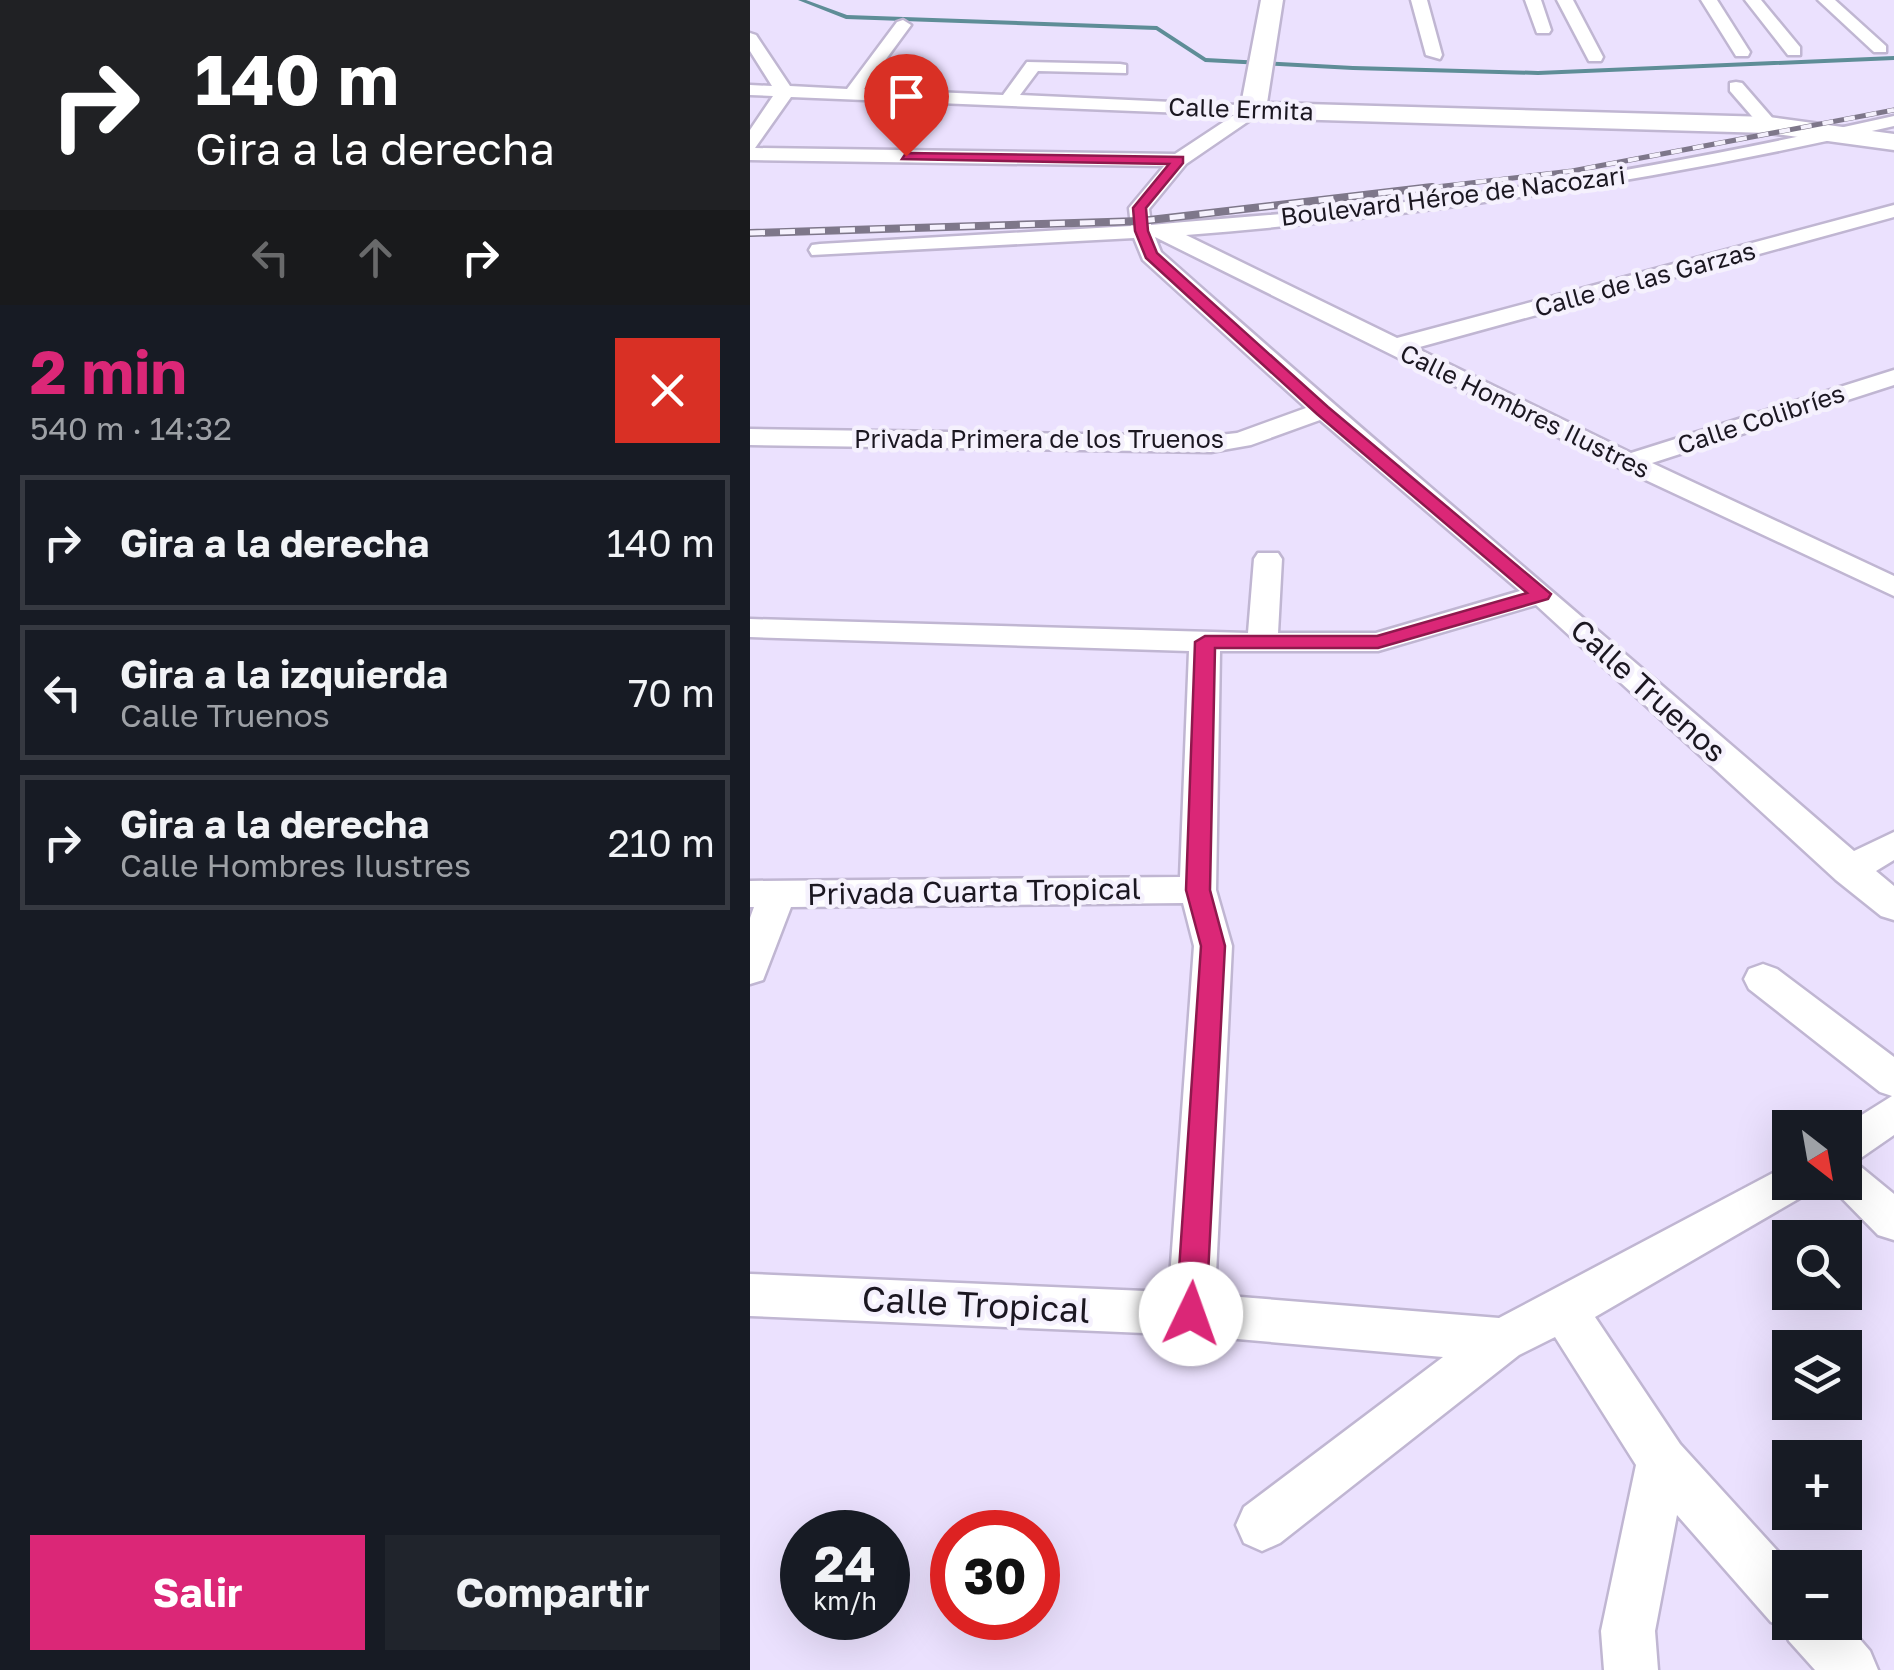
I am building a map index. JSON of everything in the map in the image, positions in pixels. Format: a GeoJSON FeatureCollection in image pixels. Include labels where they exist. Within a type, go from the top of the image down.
{"type":"FeatureCollection","features":[{"type":"Feature","properties":{"kind":"street"},"geometry":{"type":"LineString","coordinates":[[1140,219],[1179,160],[1253,110],[1272,0]]}},
{"type":"Feature","properties":{"kind":"street"},"geometry":{"type":"LineString","coordinates":[[1419,0],[1434,54]]}},
{"type":"Feature","properties":{"kind":"street"},"geometry":{"type":"LineString","coordinates":[[1533,0],[1543,30]]}},
{"type":"Feature","properties":{"kind":"street"},"geometry":{"type":"LineString","coordinates":[[1565,0],[1595,56]]}},
{"type":"Feature","properties":{"kind":"street"},"geometry":{"type":"LineString","coordinates":[[1709,0],[1742,52]]}},
{"type":"Feature","properties":{"kind":"street"},"geometry":{"type":"LineString","coordinates":[[1753,0],[1794,50]]}},
{"type":"Feature","properties":{"kind":"street"},"geometry":{"type":"LineString","coordinates":[[1826,0],[1880,49]]}},
{"type":"Feature","properties":{"kind":"street"},"geometry":{"type":"LineString","coordinates":[[852,94],[903,25]]}},
{"type":"Feature","properties":{"kind":"street"},"geometry":{"type":"LineString","coordinates":[[750,38],[785,92],[750,144]]}},
{"type":"Feature","properties":{"kind":"street"},"geometry":{"type":"LineString","coordinates":[[1009,99],[1032,66],[1123,63],[1103,103]]}},
{"type":"Feature","properties":{"kind":"street"},"geometry":{"type":"LineString","coordinates":[[1736,87],[1753,127]]}},
{"type":"Feature","properties":{"kind":"street","name":"Calle Ermita"},"geometry":{"type":"LineString","coordinates":[[750,90],[1829,128],[1894,145]]}},
{"type":"Feature","properties":{"kind":"street","name":"Boulevard Héroe de Nacozari"},"geometry":{"type":"LineString","coordinates":[[820,250],[1140,219],[1513,194],[1829,128],[1894,120]]}},
{"type":"Feature","properties":{"kind":"street"},"geometry":{"type":"LineString","coordinates":[[750,154],[1179,160]]}},
{"type":"Feature","properties":{"kind":"street","name":"Calle de las Garzas"},"geometry":{"type":"LineString","coordinates":[[1396,346],[1894,211]]}},
{"type":"Feature","properties":{"kind":"street","name":"Calle Hombres Ilustres"},"geometry":{"type":"LineString","coordinates":[[1140,219],[1629,462],[1894,587]]}},
{"type":"Feature","properties":{"kind":"street","name":"Calle Truenos"},"geometry":{"type":"LineString","coordinates":[[1140,219],[1151,255],[1323,410],[1541,594],[1848,871],[1894,907]]}},
{"type":"Feature","properties":{"kind":"street","name":"Calle Colibríes"},"geometry":{"type":"LineString","coordinates":[[1629,462],[1894,376]]}},
{"type":"Feature","properties":{"kind":"street","name":"Privada Primera de los Truenos"},"geometry":{"type":"LineString","coordinates":[[750,437],[1210,444],[1242,440],[1323,410]]}},
{"type":"Feature","properties":{"kind":"street"},"geometry":{"type":"LineString","coordinates":[[1262,642],[1268,559]]}},
{"type":"Feature","properties":{"kind":"street"},"geometry":{"type":"LineString","coordinates":[[750,628],[1205,642],[1378,642],[1541,594]]}},
{"type":"Feature","properties":{"kind":"street"},"geometry":{"type":"LineString","coordinates":[[1191,1314],[1213,946],[1198,890],[1205,642]]}},
{"type":"Feature","properties":{"kind":"street"},"geometry":{"type":"LineString","coordinates":[[1848,871],[1894,844]]}},
{"type":"Feature","properties":{"kind":"street","name":"Privada Cuarta Tropical"},"geometry":{"type":"LineString","coordinates":[[764,894],[1198,890]]}},
{"type":"Feature","properties":{"kind":"street"},"geometry":{"type":"LineString","coordinates":[[750,970],[764,894]]}},
{"type":"Feature","properties":{"kind":"street"},"geometry":{"type":"LineString","coordinates":[[1763,980],[1894,1080]]}},
{"type":"Feature","properties":{"kind":"street"},"geometry":{"type":"LineString","coordinates":[[1862,1136],[1894,1112]]}},
{"type":"Feature","properties":{"kind":"street"},"geometry":{"type":"LineString","coordinates":[[1262,1525],[1502,1340],[1564,1310],[1772,1192]]}},
{"type":"Feature","properties":{"kind":"street"},"geometry":{"type":"LineString","coordinates":[[1862,1192],[1894,1221]]}},
{"type":"Feature","properties":{"kind":"street","name":"Calle Tropical"},"geometry":{"type":"LineString","coordinates":[[750,1295],[1191,1314],[1502,1340]]}},
{"type":"Feature","properties":{"kind":"street"},"geometry":{"type":"LineString","coordinates":[[1564,1310],[1662,1462],[1772,1583]]}},
{"type":"Feature","properties":{"kind":"street"},"geometry":{"type":"LineString","coordinates":[[1631,1670],[1628,1631],[1662,1462]]}},
{"type":"Feature","properties":{"kind":"street"},"geometry":{"type":"LineString","coordinates":[[1824,1640],[1851,1670]]}},
{"type":"Feature","properties":{"kind":"waterway"},"geometry":{"type":"LineString","coordinates":[[801,0],[846,17],[1157,28],[1205,60],[1353,68],[1538,73],[1894,58]]}},
{"type":"Feature","properties":{"kind":"railway"},"geometry":{"type":"LineString","coordinates":[[1410,190],[1572,171],[1894,110]]}},
{"type":"Feature","properties":{"kind":"railway"},"geometry":{"type":"LineString","coordinates":[[750,233],[1141,221],[1432,187]]}},
{"type":"Feature","properties":{"kind":"route"},"geometry":{"type":"LineString","coordinates":[[906,156],[1179,160],[1140,208],[1142,231],[1151,255],[1323,410],[1541,594],[1416,634],[1378,642],[1205,642],[1198,890],[1213,946],[1191,1314]]}}]}
